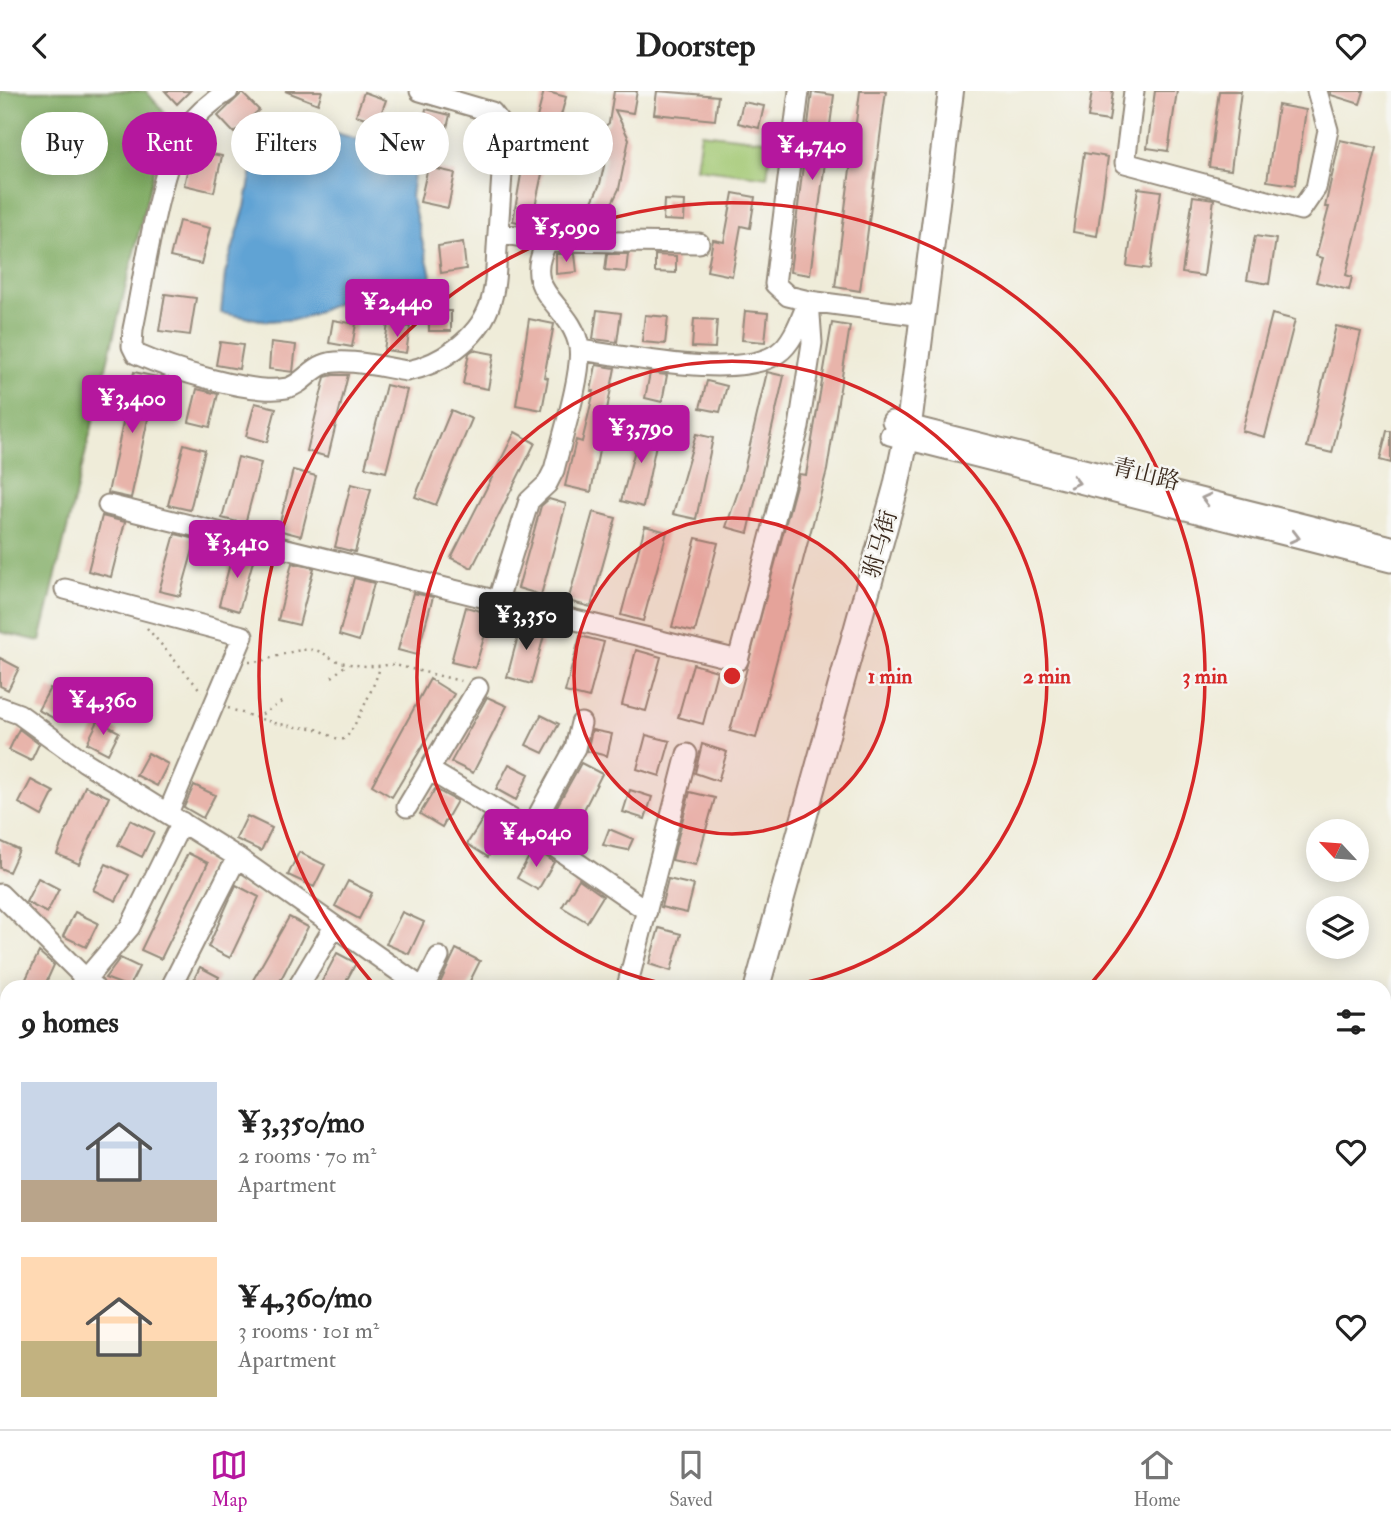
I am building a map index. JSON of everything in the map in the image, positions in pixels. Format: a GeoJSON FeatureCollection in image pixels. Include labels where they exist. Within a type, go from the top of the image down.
{"type":"FeatureCollection","features":[{"type":"Feature","properties":{"kind":"main road","name":"驸马街"},"geometry":{"type":"LineString","coordinates":[[916,315],[937,91]]}},
{"type":"Feature","properties":{"kind":"main road","name":"驸马街"},"geometry":{"type":"LineString","coordinates":[[759,980],[896,487],[899,430],[951,91]]}},
{"type":"Feature","properties":{"kind":"main road","name":"驸马街"},"geometry":{"type":"LineString","coordinates":[[745,980],[881,484],[899,430]]}},
{"type":"Feature","properties":{"kind":"street"},"geometry":{"type":"LineString","coordinates":[[228,91],[185,131],[176,147],[164,186],[133,329],[132,346],[136,354],[211,379],[258,388],[288,388],[331,361],[407,371],[437,361],[459,346],[483,321],[490,305],[495,278],[505,129],[492,112],[430,92]]}},
{"type":"Feature","properties":{"kind":"street"},"geometry":{"type":"LineString","coordinates":[[799,91],[775,284],[788,296],[809,302],[916,315]]}},
{"type":"Feature","properties":{"kind":"street"},"geometry":{"type":"LineString","coordinates":[[1134,91],[1125,163],[1301,210],[1317,188],[1328,130],[1317,91]]}},
{"type":"Feature","properties":{"kind":"street"},"geometry":{"type":"LineString","coordinates":[[498,233],[548,241],[699,243]]}},
{"type":"Feature","properties":{"kind":"street"},"geometry":{"type":"LineString","coordinates":[[497,603],[529,501],[547,484],[554,470],[580,350],[576,335],[540,282],[538,267],[548,241]]}},
{"type":"Feature","properties":{"kind":"street"},"geometry":{"type":"LineString","coordinates":[[580,350],[702,366],[753,364],[779,353],[794,332],[809,302]]}},
{"type":"Feature","properties":{"kind":"street"},"geometry":{"type":"LineString","coordinates":[[108,505],[497,603],[738,660],[799,427],[812,343],[809,302]]}},
{"type":"Feature","properties":{"kind":"street","name":"青山路"},"geometry":{"type":"LineString","coordinates":[[899,430],[1391,546]]}},
{"type":"Feature","properties":{"kind":"street","name":"青山路"},"geometry":{"type":"LineString","coordinates":[[899,430],[1391,562]]}},
{"type":"Feature","properties":{"kind":"street"},"geometry":{"type":"LineString","coordinates":[[65,589],[243,636],[198,744],[175,818],[130,927],[89,980]]}},
{"type":"Feature","properties":{"kind":"street"},"geometry":{"type":"LineString","coordinates":[[407,807],[478,688]]}},
{"type":"Feature","properties":{"kind":"street"},"geometry":{"type":"LineString","coordinates":[[0,707],[19,714],[86,762],[237,857],[412,980]]}},
{"type":"Feature","properties":{"kind":"street"},"geometry":{"type":"LineString","coordinates":[[530,829],[575,748],[581,723]]}},
{"type":"Feature","properties":{"kind":"street"},"geometry":{"type":"LineString","coordinates":[[629,980],[687,754]]}},
{"type":"Feature","properties":{"kind":"street"},"geometry":{"type":"LineString","coordinates":[[429,770],[530,829],[647,911]]}},
{"type":"Feature","properties":{"kind":"street"},"geometry":{"type":"LineString","coordinates":[[174,980],[228,869],[237,857]]}},
{"type":"Feature","properties":{"kind":"street"},"geometry":{"type":"LineString","coordinates":[[0,894],[82,980]]}},
{"type":"Feature","properties":{"kind":"street"},"geometry":{"type":"LineString","coordinates":[[302,980],[334,927]]}},
{"type":"Feature","properties":{"kind":"street"},"geometry":{"type":"LineString","coordinates":[[426,980],[439,957]]}},
{"type":"Feature","properties":{"kind":"path"},"geometry":{"type":"LineString","coordinates":[[126,604],[213,708],[317,729],[341,739],[347,738],[374,688],[380,667]]}},
{"type":"Feature","properties":{"kind":"path"},"geometry":{"type":"LineString","coordinates":[[234,656],[248,662],[262,662],[304,650],[320,651],[347,664],[380,667],[391,664],[478,688]]}},
{"type":"Feature","properties":{"kind":"path"},"geometry":{"type":"LineString","coordinates":[[332,677],[347,664]]}},
{"type":"Feature","properties":{"kind":"path"},"geometry":{"type":"LineString","coordinates":[[256,718],[283,701]]}},
{"type":"Feature","properties":{"kind":"green space"},"geometry":{"type":"Polygon","coordinates":[[[0,91],[146,91],[164,112],[122,112],[122,175],[153,175],[40,641],[0,632],[0,91]]]}},
{"type":"Feature","properties":{"kind":"green space"},"geometry":{"type":"Polygon","coordinates":[[[701,133],[772,141],[767,177],[696,168],[701,133]]]}},
{"type":"Feature","properties":{"kind":"water"},"geometry":{"type":"Polygon","coordinates":[[[341,134],[355,138],[355,175],[414,175],[411,197],[432,279],[437,287],[435,300],[416,306],[345,300],[301,319],[267,321],[221,313],[225,274],[245,207],[251,175],[341,175],[341,134]]]}},
{"type":"Feature","properties":{"kind":"building"},"geometry":{"type":"Polygon","coordinates":[[[165,91],[190,91],[177,104],[165,91]]]}},
{"type":"Feature","properties":{"kind":"building"},"geometry":{"type":"Polygon","coordinates":[[[285,91],[322,91],[318,104],[285,91]]]}},
{"type":"Feature","properties":{"kind":"building"},"geometry":{"type":"Polygon","coordinates":[[[544,91],[566,97],[562,112],[538,112],[544,91]]]}},
{"type":"Feature","properties":{"kind":"building"},"geometry":{"type":"Polygon","coordinates":[[[614,91],[637,91],[633,113],[615,110],[629,139],[619,189],[600,228],[571,229],[567,219],[574,205],[591,204],[602,175],[613,175],[613,112],[611,112],[614,91]]]}},
{"type":"Feature","properties":{"kind":"building"},"geometry":{"type":"Polygon","coordinates":[[[657,91],[718,96],[715,120],[654,114],[657,91]]]}},
{"type":"Feature","properties":{"kind":"building"},"geometry":{"type":"Polygon","coordinates":[[[860,91],[886,91],[860,291],[835,287],[860,91]]]}},
{"type":"Feature","properties":{"kind":"building"},"geometry":{"type":"Polygon","coordinates":[[[1092,91],[1113,91],[1109,121],[1088,118],[1092,91]]]}},
{"type":"Feature","properties":{"kind":"building"},"geometry":{"type":"Polygon","coordinates":[[[1155,91],[1177,91],[1168,151],[1147,148],[1155,91]]]}},
{"type":"Feature","properties":{"kind":"building"},"geometry":{"type":"Polygon","coordinates":[[[1219,91],[1241,91],[1231,170],[1209,167],[1219,91]]]}},
{"type":"Feature","properties":{"kind":"building"},"geometry":{"type":"Polygon","coordinates":[[[1330,91],[1364,91],[1360,104],[1331,95],[1330,91]]]}},
{"type":"Feature","properties":{"kind":"building"},"geometry":{"type":"Polygon","coordinates":[[[364,92],[386,100],[382,112],[357,112],[364,92]]]}},
{"type":"Feature","properties":{"kind":"building"},"geometry":{"type":"Polygon","coordinates":[[[812,92],[834,95],[810,275],[790,272],[812,92]]]}},
{"type":"Feature","properties":{"kind":"building"},"geometry":{"type":"Polygon","coordinates":[[[242,93],[259,110],[231,112],[231,130],[218,116],[242,93]]]}},
{"type":"Feature","properties":{"kind":"building"},"geometry":{"type":"Polygon","coordinates":[[[743,102],[764,106],[759,128],[738,123],[743,102]]]}},
{"type":"Feature","properties":{"kind":"building"},"geometry":{"type":"Polygon","coordinates":[[[1278,105],[1306,110],[1295,185],[1267,181],[1278,105]]]}},
{"type":"Feature","properties":{"kind":"building"},"geometry":{"type":"Polygon","coordinates":[[[1340,140],[1377,148],[1346,275],[1352,277],[1349,290],[1316,282],[1323,258],[1316,256],[1329,207],[1325,207],[1340,140]]]}},
{"type":"Feature","properties":{"kind":"building"},"geometry":{"type":"Polygon","coordinates":[[[1084,153],[1108,157],[1097,236],[1073,232],[1084,153]]]}},
{"type":"Feature","properties":{"kind":"building"},"geometry":{"type":"Polygon","coordinates":[[[217,155],[222,156],[214,192],[184,185],[186,175],[217,175],[217,155]]]}},
{"type":"Feature","properties":{"kind":"building"},"geometry":{"type":"Polygon","coordinates":[[[455,173],[448,208],[420,202],[426,175],[455,173]]]}},
{"type":"Feature","properties":{"kind":"building"},"geometry":{"type":"Polygon","coordinates":[[[521,175],[542,175],[531,225],[513,221],[521,175]]]}},
{"type":"Feature","properties":{"kind":"building"},"geometry":{"type":"Polygon","coordinates":[[[1138,188],[1161,191],[1150,269],[1127,266],[1138,188]]]}},
{"type":"Feature","properties":{"kind":"building"},"geometry":{"type":"Polygon","coordinates":[[[733,193],[755,197],[750,228],[741,226],[732,276],[707,271],[713,240],[724,242],[733,193]]]}},
{"type":"Feature","properties":{"kind":"building"},"geometry":{"type":"Polygon","coordinates":[[[1193,196],[1214,199],[1204,276],[1182,273],[1193,196]]]}},
{"type":"Feature","properties":{"kind":"building"},"geometry":{"type":"Polygon","coordinates":[[[664,200],[685,201],[684,221],[663,220],[664,200]]]}},
{"type":"Feature","properties":{"kind":"building"},"geometry":{"type":"Polygon","coordinates":[[[179,221],[210,228],[201,264],[170,257],[179,221]]]}},
{"type":"Feature","properties":{"kind":"building"},"geometry":{"type":"Polygon","coordinates":[[[1255,236],[1276,239],[1269,284],[1247,280],[1255,236]]]}},
{"type":"Feature","properties":{"kind":"building"},"geometry":{"type":"Polygon","coordinates":[[[463,242],[466,269],[441,273],[438,246],[463,242]]]}},
{"type":"Feature","properties":{"kind":"building"},"geometry":{"type":"Polygon","coordinates":[[[556,254],[575,254],[577,272],[556,274],[556,254]]]}},
{"type":"Feature","properties":{"kind":"building"},"geometry":{"type":"Polygon","coordinates":[[[607,254],[628,254],[626,272],[605,270],[607,254]]]}},
{"type":"Feature","properties":{"kind":"building"},"geometry":{"type":"Polygon","coordinates":[[[655,255],[676,256],[676,273],[655,272],[655,255]]]}},
{"type":"Feature","properties":{"kind":"building"},"geometry":{"type":"Polygon","coordinates":[[[165,294],[196,298],[190,335],[159,331],[165,294]]]}},
{"type":"Feature","properties":{"kind":"building"},"geometry":{"type":"Polygon","coordinates":[[[597,310],[621,313],[617,342],[593,339],[597,310]]]}},
{"type":"Feature","properties":{"kind":"building"},"geometry":{"type":"Polygon","coordinates":[[[429,311],[451,311],[451,331],[429,331],[429,311]]]}},
{"type":"Feature","properties":{"kind":"building"},"geometry":{"type":"Polygon","coordinates":[[[745,311],[768,313],[765,342],[742,340],[745,311]]]}},
{"type":"Feature","properties":{"kind":"building"},"geometry":{"type":"Polygon","coordinates":[[[1272,314],[1295,320],[1265,437],[1242,431],[1272,314]]]}},
{"type":"Feature","properties":{"kind":"building"},"geometry":{"type":"Polygon","coordinates":[[[645,315],[668,317],[665,344],[642,342],[645,315]]]}},
{"type":"Feature","properties":{"kind":"building"},"geometry":{"type":"Polygon","coordinates":[[[529,319],[554,324],[544,377],[548,378],[542,410],[516,405],[529,319]]]}},
{"type":"Feature","properties":{"kind":"building"},"geometry":{"type":"Polygon","coordinates":[[[694,319],[717,320],[715,348],[692,347],[694,319]]]}},
{"type":"Feature","properties":{"kind":"building"},"geometry":{"type":"Polygon","coordinates":[[[333,320],[356,324],[352,347],[329,343],[333,320]]]}},
{"type":"Feature","properties":{"kind":"building"},"geometry":{"type":"Polygon","coordinates":[[[832,323],[850,326],[827,470],[756,738],[730,731],[799,474],[806,475],[832,323]]]}},
{"type":"Feature","properties":{"kind":"building"},"geometry":{"type":"Polygon","coordinates":[[[388,324],[410,327],[406,353],[384,350],[388,324]]]}},
{"type":"Feature","properties":{"kind":"building"},"geometry":{"type":"Polygon","coordinates":[[[1336,326],[1361,332],[1332,453],[1307,447],[1336,326]]]}},
{"type":"Feature","properties":{"kind":"building"},"geometry":{"type":"Polygon","coordinates":[[[220,342],[243,345],[239,369],[216,365],[220,342]]]}},
{"type":"Feature","properties":{"kind":"building"},"geometry":{"type":"Polygon","coordinates":[[[271,342],[296,345],[293,372],[269,369],[271,342]]]}},
{"type":"Feature","properties":{"kind":"building"},"geometry":{"type":"Polygon","coordinates":[[[473,350],[494,354],[488,389],[463,384],[469,353],[473,350]]]}},
{"type":"Feature","properties":{"kind":"building"},"geometry":{"type":"Polygon","coordinates":[[[596,365],[615,368],[591,492],[565,486],[576,440],[582,442],[594,391],[591,391],[596,365]]]}},
{"type":"Feature","properties":{"kind":"building"},"geometry":{"type":"Polygon","coordinates":[[[134,372],[157,377],[131,498],[108,493],[134,372]]]}},
{"type":"Feature","properties":{"kind":"building"},"geometry":{"type":"Polygon","coordinates":[[[767,372],[784,376],[748,533],[726,527],[741,483],[767,372]]]}},
{"type":"Feature","properties":{"kind":"building"},"geometry":{"type":"Polygon","coordinates":[[[650,373],[667,375],[662,402],[645,398],[650,373]]]}},
{"type":"Feature","properties":{"kind":"building"},"geometry":{"type":"Polygon","coordinates":[[[348,375],[328,457],[307,451],[325,377],[348,375]]]}},
{"type":"Feature","properties":{"kind":"building"},"geometry":{"type":"Polygon","coordinates":[[[707,381],[727,386],[720,412],[700,408],[707,381]]]}},
{"type":"Feature","properties":{"kind":"building"},"geometry":{"type":"Polygon","coordinates":[[[386,385],[407,390],[386,472],[365,467],[386,385]]]}},
{"type":"Feature","properties":{"kind":"building"},"geometry":{"type":"Polygon","coordinates":[[[197,389],[218,394],[210,427],[189,422],[197,389]]]}},
{"type":"Feature","properties":{"kind":"building"},"geometry":{"type":"Polygon","coordinates":[[[255,403],[276,408],[267,442],[246,436],[255,403]]]}},
{"type":"Feature","properties":{"kind":"building"},"geometry":{"type":"Polygon","coordinates":[[[451,410],[472,419],[436,505],[415,497],[451,410]]]}},
{"type":"Feature","properties":{"kind":"building"},"geometry":{"type":"Polygon","coordinates":[[[643,421],[660,425],[643,507],[621,501],[643,421]]]}},
{"type":"Feature","properties":{"kind":"building"},"geometry":{"type":"Polygon","coordinates":[[[1387,431],[1391,431],[1391,463],[1380,460],[1387,431]]]}},
{"type":"Feature","properties":{"kind":"building"},"geometry":{"type":"Polygon","coordinates":[[[515,432],[535,443],[472,568],[451,558],[515,432]]]}},
{"type":"Feature","properties":{"kind":"building"},"geometry":{"type":"Polygon","coordinates":[[[696,434],[713,438],[696,519],[673,514],[696,434]]]}},
{"type":"Feature","properties":{"kind":"building"},"geometry":{"type":"Polygon","coordinates":[[[184,444],[205,450],[190,510],[168,505],[184,444]]]}},
{"type":"Feature","properties":{"kind":"building"},"geometry":{"type":"Polygon","coordinates":[[[238,457],[261,463],[245,524],[222,518],[238,457]]]}},
{"type":"Feature","properties":{"kind":"building"},"geometry":{"type":"Polygon","coordinates":[[[293,470],[316,476],[301,536],[278,530],[293,470]]]}},
{"type":"Feature","properties":{"kind":"building"},"geometry":{"type":"Polygon","coordinates":[[[351,484],[371,489],[355,552],[335,547],[351,484]]]}},
{"type":"Feature","properties":{"kind":"building"},"geometry":{"type":"Polygon","coordinates":[[[549,499],[566,504],[541,595],[518,588],[541,506],[549,499]]]}},
{"type":"Feature","properties":{"kind":"building"},"geometry":{"type":"Polygon","coordinates":[[[593,512],[616,518],[591,607],[568,601],[593,512]]]}},
{"type":"Feature","properties":{"kind":"building"},"geometry":{"type":"Polygon","coordinates":[[[102,516],[125,522],[111,577],[88,571],[102,516]]]}},
{"type":"Feature","properties":{"kind":"building"},"geometry":{"type":"Polygon","coordinates":[[[645,526],[667,532],[643,621],[621,615],[645,526]]]}},
{"type":"Feature","properties":{"kind":"building"},"geometry":{"type":"Polygon","coordinates":[[[175,534],[196,539],[180,596],[159,591],[175,534]]]}},
{"type":"Feature","properties":{"kind":"building"},"geometry":{"type":"Polygon","coordinates":[[[696,538],[718,543],[695,632],[672,627],[696,538]]]}},
{"type":"Feature","properties":{"kind":"building"},"geometry":{"type":"Polygon","coordinates":[[[234,549],[255,554],[239,611],[219,605],[234,549]]]}},
{"type":"Feature","properties":{"kind":"building"},"geometry":{"type":"Polygon","coordinates":[[[292,563],[314,568],[299,625],[278,620],[292,563]]]}},
{"type":"Feature","properties":{"kind":"building"},"geometry":{"type":"Polygon","coordinates":[[[354,578],[374,583],[359,641],[339,635],[354,578]]]}},
{"type":"Feature","properties":{"kind":"building"},"geometry":{"type":"Polygon","coordinates":[[[413,593],[433,597],[417,655],[398,650],[413,593]]]}},
{"type":"Feature","properties":{"kind":"building"},"geometry":{"type":"Polygon","coordinates":[[[466,607],[491,614],[475,668],[451,662],[466,607]]]}},
{"type":"Feature","properties":{"kind":"building"},"geometry":{"type":"Polygon","coordinates":[[[522,621],[546,628],[531,684],[507,677],[522,621]]]}},
{"type":"Feature","properties":{"kind":"building"},"geometry":{"type":"Polygon","coordinates":[[[580,636],[604,642],[589,698],[565,692],[580,636]]]}},
{"type":"Feature","properties":{"kind":"building"},"geometry":{"type":"Polygon","coordinates":[[[636,650],[661,657],[646,711],[622,705],[636,650]]]}},
{"type":"Feature","properties":{"kind":"building"},"geometry":{"type":"Polygon","coordinates":[[[0,658],[19,668],[8,690],[0,686],[0,658]]]}},
{"type":"Feature","properties":{"kind":"building"},"geometry":{"type":"Polygon","coordinates":[[[693,664],[717,671],[703,724],[678,717],[693,664]]]}},
{"type":"Feature","properties":{"kind":"building"},"geometry":{"type":"Polygon","coordinates":[[[430,679],[454,694],[392,797],[372,785],[430,679]]]}},
{"type":"Feature","properties":{"kind":"building"},"geometry":{"type":"Polygon","coordinates":[[[50,688],[70,699],[59,721],[38,710],[50,688]]]}},
{"type":"Feature","properties":{"kind":"building"},"geometry":{"type":"Polygon","coordinates":[[[487,697],[507,706],[473,773],[451,762],[487,697]]]}},
{"type":"Feature","properties":{"kind":"building"},"geometry":{"type":"Polygon","coordinates":[[[541,715],[559,724],[543,753],[526,745],[541,715]]]}},
{"type":"Feature","properties":{"kind":"building"},"geometry":{"type":"Polygon","coordinates":[[[98,721],[119,732],[108,754],[87,743],[98,721]]]}},
{"type":"Feature","properties":{"kind":"building"},"geometry":{"type":"Polygon","coordinates":[[[19,729],[39,744],[31,761],[9,750],[19,729]]]}},
{"type":"Feature","properties":{"kind":"building"},"geometry":{"type":"Polygon","coordinates":[[[592,730],[612,734],[607,756],[587,751],[592,730]]]}},
{"type":"Feature","properties":{"kind":"building"},"geometry":{"type":"Polygon","coordinates":[[[646,735],[670,741],[660,776],[637,769],[646,735]]]}},
{"type":"Feature","properties":{"kind":"building"},"geometry":{"type":"Polygon","coordinates":[[[702,744],[727,752],[718,781],[695,773],[702,744]]]}},
{"type":"Feature","properties":{"kind":"building"},"geometry":{"type":"Polygon","coordinates":[[[148,753],[168,764],[157,786],[136,775],[148,753]]]}},
{"type":"Feature","properties":{"kind":"building"},"geometry":{"type":"Polygon","coordinates":[[[581,763],[602,774],[569,839],[546,826],[581,763]]]}},
{"type":"Feature","properties":{"kind":"building"},"geometry":{"type":"Polygon","coordinates":[[[509,764],[529,774],[516,800],[496,789],[509,764]]]}},
{"type":"Feature","properties":{"kind":"building"},"geometry":{"type":"Polygon","coordinates":[[[31,780],[54,792],[42,816],[19,803],[31,780]]]}},
{"type":"Feature","properties":{"kind":"building"},"geometry":{"type":"Polygon","coordinates":[[[194,785],[215,795],[203,818],[184,807],[194,785]]]}},
{"type":"Feature","properties":{"kind":"building"},"geometry":{"type":"Polygon","coordinates":[[[85,786],[109,797],[79,864],[57,854],[85,786]]]}},
{"type":"Feature","properties":{"kind":"building"},"geometry":{"type":"Polygon","coordinates":[[[435,789],[457,801],[442,827],[420,814],[435,789]]]}},
{"type":"Feature","properties":{"kind":"building"},"geometry":{"type":"Polygon","coordinates":[[[630,790],[652,797],[645,819],[623,812],[630,790]]]}},
{"type":"Feature","properties":{"kind":"building"},"geometry":{"type":"Polygon","coordinates":[[[690,792],[715,798],[696,865],[672,860],[690,792]]]}},
{"type":"Feature","properties":{"kind":"building"},"geometry":{"type":"Polygon","coordinates":[[[247,816],[272,828],[261,851],[236,839],[247,816]]]}},
{"type":"Feature","properties":{"kind":"building"},"geometry":{"type":"Polygon","coordinates":[[[484,817],[505,829],[488,857],[467,844],[484,817]]]}},
{"type":"Feature","properties":{"kind":"building"},"geometry":{"type":"Polygon","coordinates":[[[130,820],[154,832],[142,857],[118,845],[130,820]]]}},
{"type":"Feature","properties":{"kind":"building"},"geometry":{"type":"Polygon","coordinates":[[[609,829],[633,839],[628,850],[603,845],[609,829]]]}},
{"type":"Feature","properties":{"kind":"building"},"geometry":{"type":"Polygon","coordinates":[[[0,841],[19,850],[9,872],[0,868],[0,841]]]}},
{"type":"Feature","properties":{"kind":"building"},"geometry":{"type":"Polygon","coordinates":[[[534,848],[554,862],[538,890],[517,878],[534,848]]]}},
{"type":"Feature","properties":{"kind":"building"},"geometry":{"type":"Polygon","coordinates":[[[299,852],[325,865],[314,887],[288,875],[299,852]]]}},
{"type":"Feature","properties":{"kind":"building"},"geometry":{"type":"Polygon","coordinates":[[[188,853],[208,863],[161,959],[141,950],[188,853]]]}},
{"type":"Feature","properties":{"kind":"building"},"geometry":{"type":"Polygon","coordinates":[[[106,864],[129,875],[116,901],[93,890],[106,864]]]}},
{"type":"Feature","properties":{"kind":"building"},"geometry":{"type":"Polygon","coordinates":[[[38,878],[59,889],[47,913],[26,902],[38,878]]]}},
{"type":"Feature","properties":{"kind":"building"},"geometry":{"type":"Polygon","coordinates":[[[579,879],[603,896],[587,922],[562,907],[579,879]]]}},
{"type":"Feature","properties":{"kind":"building"},"geometry":{"type":"Polygon","coordinates":[[[668,879],[694,885],[687,913],[661,907],[668,879]]]}},
{"type":"Feature","properties":{"kind":"building"},"geometry":{"type":"Polygon","coordinates":[[[348,881],[372,893],[359,919],[335,906],[348,881]]]}},
{"type":"Feature","properties":{"kind":"building"},"geometry":{"type":"Polygon","coordinates":[[[236,885],[259,897],[230,958],[208,947],[236,885]]]}},
{"type":"Feature","properties":{"kind":"building"},"geometry":{"type":"Polygon","coordinates":[[[75,912],[98,923],[86,947],[63,936],[75,912]]]}},
{"type":"Feature","properties":{"kind":"building"},"geometry":{"type":"Polygon","coordinates":[[[402,912],[424,922],[409,954],[386,944],[402,912]]]}},
{"type":"Feature","properties":{"kind":"building"},"geometry":{"type":"Polygon","coordinates":[[[289,917],[308,927],[281,980],[253,980],[289,917]]]}},
{"type":"Feature","properties":{"kind":"building"},"geometry":{"type":"Polygon","coordinates":[[[659,928],[681,934],[671,971],[649,964],[659,928]]]}},
{"type":"Feature","properties":{"kind":"building"},"geometry":{"type":"Polygon","coordinates":[[[456,949],[480,961],[470,980],[441,980],[456,949]]]}},
{"type":"Feature","properties":{"kind":"building"},"geometry":{"type":"Polygon","coordinates":[[[39,952],[54,965],[47,980],[25,980],[39,952]]]}},
{"type":"Feature","properties":{"kind":"building"},"geometry":{"type":"Polygon","coordinates":[[[337,953],[356,963],[347,980],[323,980],[337,953]]]}},
{"type":"Feature","properties":{"kind":"building"},"geometry":{"type":"Polygon","coordinates":[[[120,958],[139,967],[132,980],[105,978],[120,958]]]}},
{"type":"Feature","properties":{"kind":"building"},"geometry":{"type":"Polygon","coordinates":[[[200,967],[219,977],[218,980],[194,980],[200,967]]]}}]}
